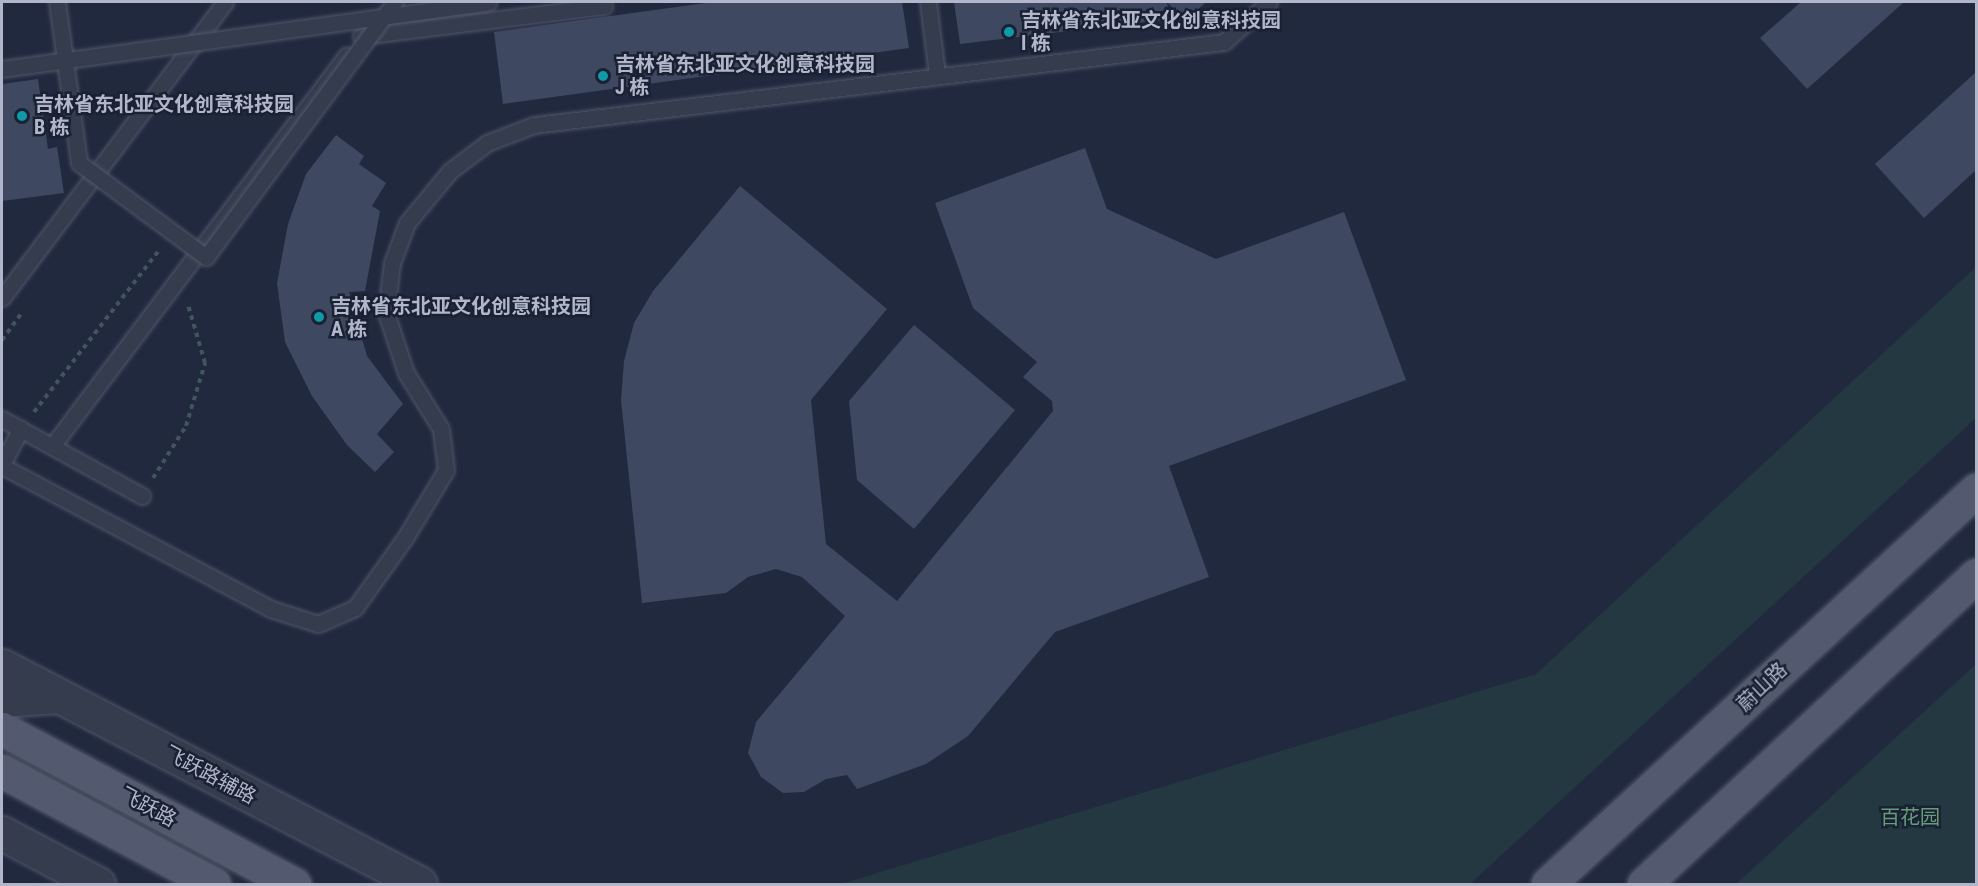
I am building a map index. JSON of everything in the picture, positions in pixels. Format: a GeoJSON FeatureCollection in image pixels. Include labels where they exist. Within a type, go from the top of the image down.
{"type":"FeatureCollection","features":[{"type":"Feature","properties":{"kind":"main road","name":"蔚山路"},"geometry":{"type":"LineString","coordinates":[[1548,885],[1977,490]]}},
{"type":"Feature","properties":{"kind":"main road"},"geometry":{"type":"LineString","coordinates":[[1644,885],[1977,575]]}},
{"type":"Feature","properties":{"kind":"main road","name":"飞跃路"},"geometry":{"type":"LineString","coordinates":[[2,729],[294,885]]}},
{"type":"Feature","properties":{"kind":"main road","name":"飞跃路"},"geometry":{"type":"LineString","coordinates":[[2,771],[214,885]]}},
{"type":"Feature","properties":{"kind":"street","name":"飞跃路辅路"},"geometry":{"type":"LineString","coordinates":[[2,666],[420,885]]}},
{"type":"Feature","properties":{"kind":"street"},"geometry":{"type":"LineString","coordinates":[[2,700],[58,696]]}},
{"type":"Feature","properties":{"kind":"street"},"geometry":{"type":"LineString","coordinates":[[2,833],[98,885]]}},
{"type":"Feature","properties":{"kind":"lane"},"geometry":{"type":"LineString","coordinates":[[57,2],[79,163],[97,179],[206,257],[389,6]]}},
{"type":"Feature","properties":{"kind":"lane"},"geometry":{"type":"LineString","coordinates":[[97,179],[227,2]]}},
{"type":"Feature","properties":{"kind":"lane"},"geometry":{"type":"LineString","coordinates":[[2,298],[227,2]]}},
{"type":"Feature","properties":{"kind":"lane"},"geometry":{"type":"LineString","coordinates":[[2,69],[199,41],[389,6],[488,2]]}},
{"type":"Feature","properties":{"kind":"lane"},"geometry":{"type":"LineString","coordinates":[[361,36],[604,6],[603,2]]}},
{"type":"Feature","properties":{"kind":"lane"},"geometry":{"type":"LineString","coordinates":[[928,2],[937,74]]}},
{"type":"Feature","properties":{"kind":"lane"},"geometry":{"type":"LineString","coordinates":[[21,429],[2,465],[271,609],[318,624],[355,608],[405,538],[446,470],[441,429],[406,373],[386,313],[393,263],[407,223],[450,171],[487,143],[534,125],[937,74],[1224,42],[1269,2]]}},
{"type":"Feature","properties":{"kind":"lane"},"geometry":{"type":"LineString","coordinates":[[53,445],[361,36],[389,6]]}},
{"type":"Feature","properties":{"kind":"lane"},"geometry":{"type":"LineString","coordinates":[[2,419],[142,496]]}},
{"type":"Feature","properties":{"kind":"path"},"geometry":{"type":"LineString","coordinates":[[21,429],[172,232]]}},
{"type":"Feature","properties":{"kind":"path"},"geometry":{"type":"LineString","coordinates":[[142,496],[186,426],[205,363],[187,302]]}},
{"type":"Feature","properties":{"kind":"green space"},"geometry":{"type":"Polygon","coordinates":[[[1976,267],[1976,418],[1470,884],[841,884],[1536,674],[1976,267]]]}},
{"type":"Feature","properties":{"kind":"green space","name":"百花园"},"geometry":{"type":"Polygon","coordinates":[[[1976,664],[1976,884],[1736,884],[1976,664]]]}},
{"type":"Feature","properties":{"kind":"building","name":"吉林省东北亚文化创意科技园 J 栋"},"geometry":{"type":"Polygon","coordinates":[[[713,2],[902,2],[909,48],[503,104],[494,32],[713,2]]]}},
{"type":"Feature","properties":{"kind":"building","name":"吉林省东北亚文化创意科技园 I 栋"},"geometry":{"type":"Polygon","coordinates":[[[954,2],[1167,2],[1168,10],[1161,11],[1162,20],[960,44],[954,2]]]}},
{"type":"Feature","properties":{"kind":"building","name":"吉林省东北亚文化创意科技园 I 栋"},"geometry":{"type":"Polygon","coordinates":[[[1167,2],[1206,2],[1185,21],[1167,2]]]}},
{"type":"Feature","properties":{"kind":"building"},"geometry":{"type":"Polygon","coordinates":[[[1801,2],[1904,2],[1807,89],[1760,38],[1801,2]]]}},
{"type":"Feature","properties":{"kind":"building"},"geometry":{"type":"Polygon","coordinates":[[[1976,72],[1976,170],[1924,218],[1875,164],[1976,72]]]}},
{"type":"Feature","properties":{"kind":"building","name":"吉林省东北亚文化创意科技园 B 栋"},"geometry":{"type":"Polygon","coordinates":[[[38,79],[48,149],[57,147],[64,193],[2,201],[2,84],[38,79]]]}},
{"type":"Feature","properties":{"kind":"building","name":"吉林省东北亚文化创意科技园 A 栋"},"geometry":{"type":"Polygon","coordinates":[[[336,135],[364,156],[359,164],[386,183],[372,206],[380,211],[365,291],[349,292],[367,356],[403,404],[377,434],[394,452],[375,472],[347,445],[312,396],[285,342],[277,283],[288,224],[306,174],[336,135]]]}},
{"type":"Feature","properties":{"kind":"building"},"geometry":{"type":"Polygon","coordinates":[[[1085,148],[1107,209],[1216,259],[1344,212],[1406,380],[1169,466],[1209,577],[1055,632],[968,736],[926,764],[857,789],[847,775],[826,779],[804,792],[783,793],[761,777],[748,753],[756,722],[845,616],[802,577],[776,569],[748,577],[726,593],[642,603],[621,400],[624,361],[634,323],[653,291],[740,186],[887,309],[811,400],[826,544],[897,601],[1053,411],[1052,401],[1023,377],[1037,362],[973,308],[935,203],[1085,148]]]}},
{"type":"Feature","properties":{"kind":"building"},"geometry":{"type":"Polygon","coordinates":[[[914,325],[1015,410],[914,529],[857,480],[849,401],[914,325]]]}},
{"type":"Feature","properties":{"kind":"place","name":"吉林省东北亚文化创意科技园 I 栋"},"geometry":{"type":"Point","coordinates":[1009,32]}},
{"type":"Feature","properties":{"kind":"place","name":"吉林省东北亚文化创意科技园 J 栋"},"geometry":{"type":"Point","coordinates":[603,76]}},
{"type":"Feature","properties":{"kind":"place","name":"吉林省东北亚文化创意科技园 B 栋"},"geometry":{"type":"Point","coordinates":[22,116]}},
{"type":"Feature","properties":{"kind":"place","name":"吉林省东北亚文化创意科技园 A 栋"},"geometry":{"type":"Point","coordinates":[319,317]}}]}
